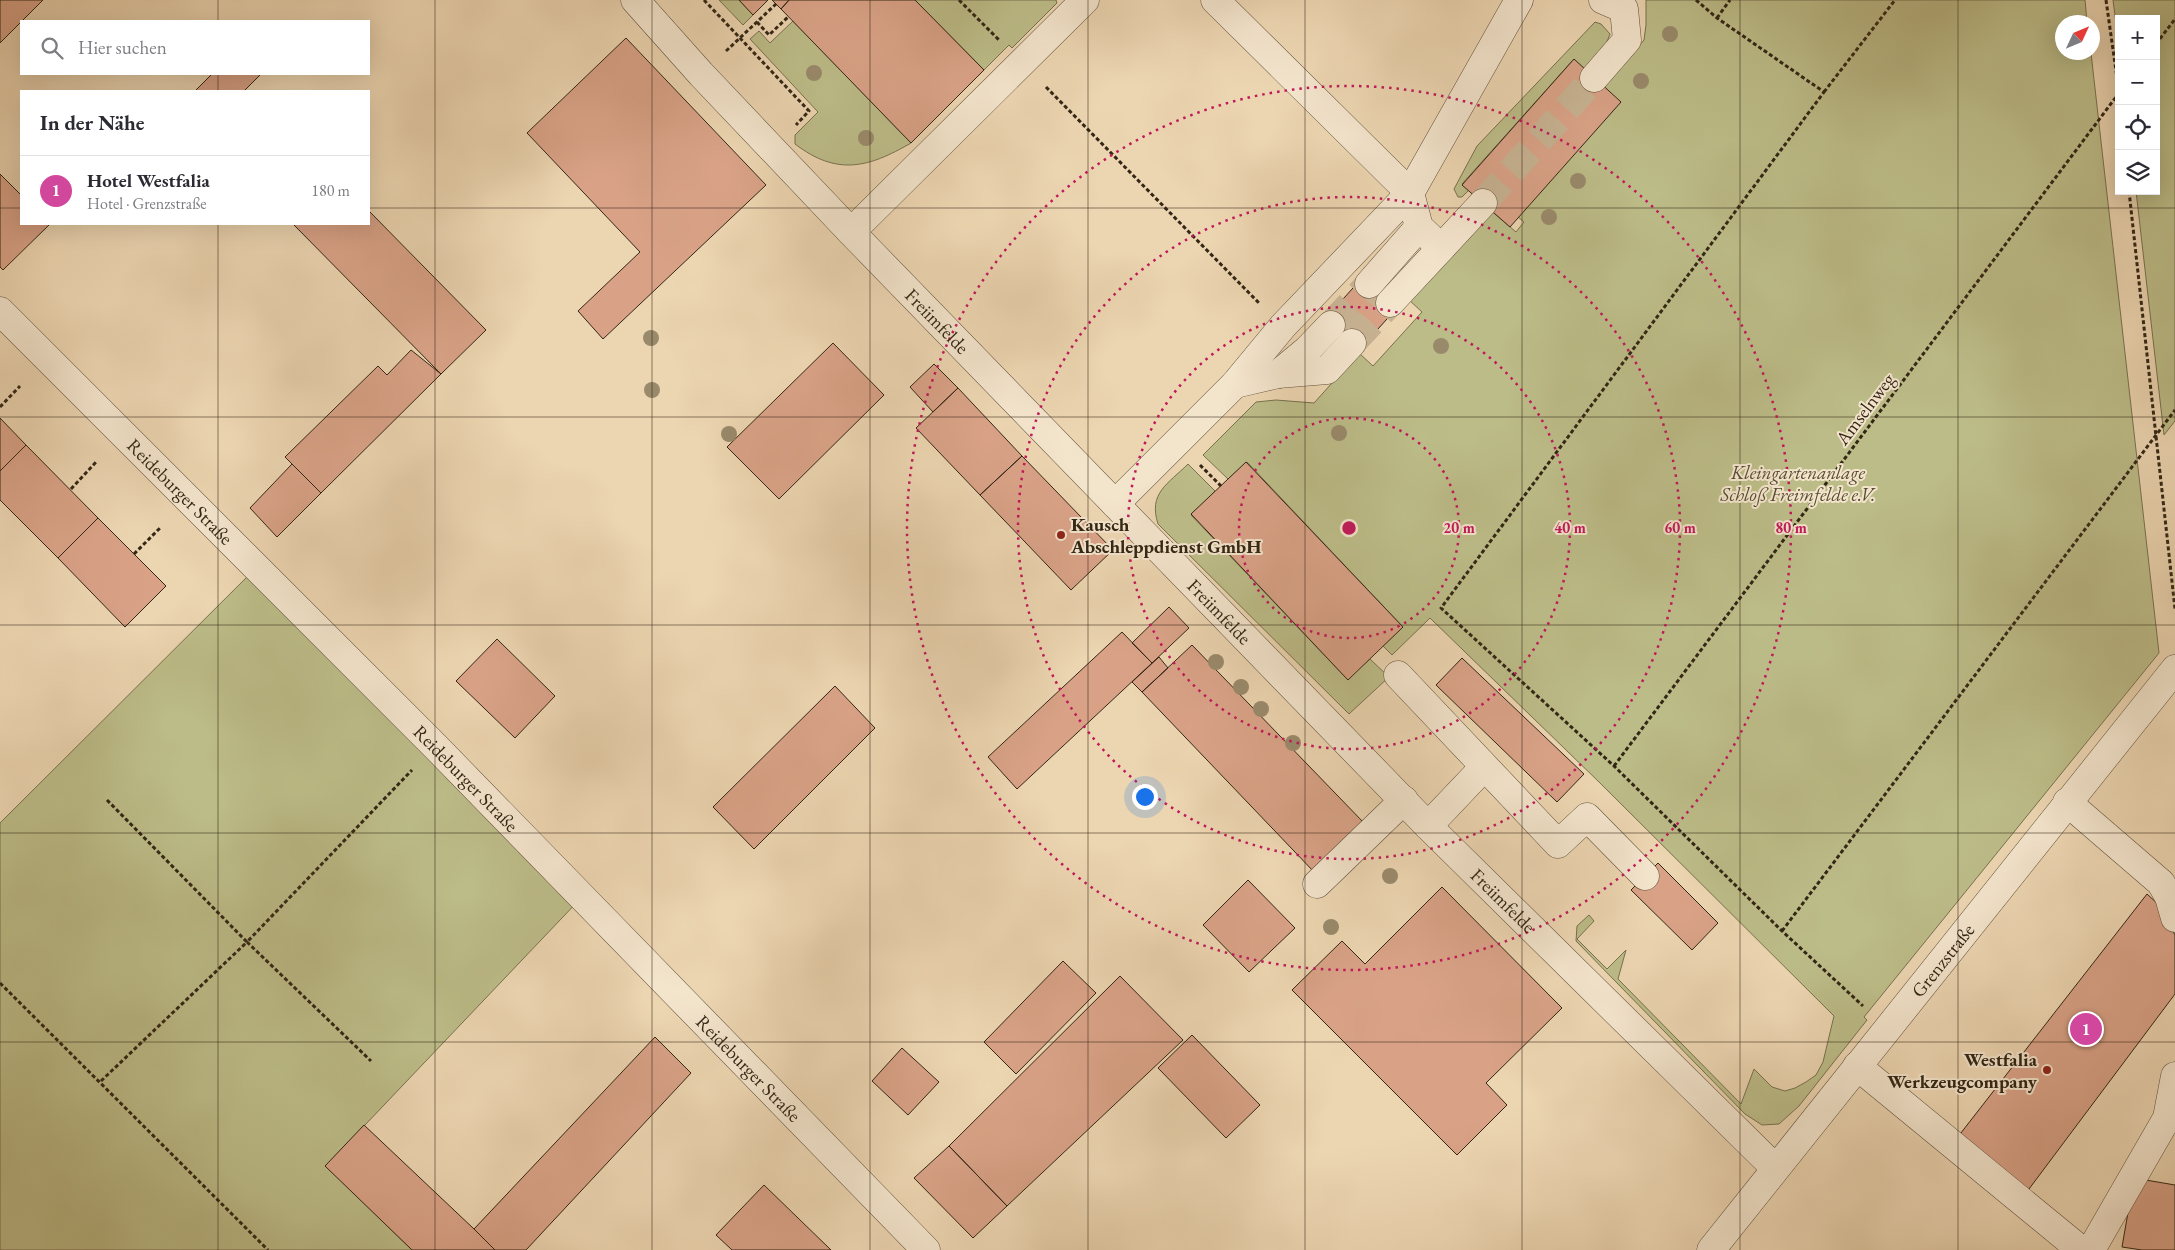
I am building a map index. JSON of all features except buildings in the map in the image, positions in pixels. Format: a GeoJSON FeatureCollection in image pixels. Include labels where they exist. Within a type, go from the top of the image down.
{"type":"FeatureCollection","features":[{"type":"Feature","properties":{"kind":"street","name":"Freiimfelde"},"geometry":{"type":"LineString","coordinates":[[635,0],[701,74],[851,232],[1428,826],[1775,1168]]}},
{"type":"Feature","properties":{"kind":"street"},"geometry":{"type":"LineString","coordinates":[[851,232],[1085,0]]}},
{"type":"Feature","properties":{"kind":"street"},"geometry":{"type":"LineString","coordinates":[[1215,0],[1410,193],[1419,227],[1441,248]]}},
{"type":"Feature","properties":{"kind":"street"},"geometry":{"type":"LineString","coordinates":[[1115,504],[1235,384],[1283,326],[1410,193],[1519,0]]}},
{"type":"Feature","properties":{"kind":"street"},"geometry":{"type":"LineString","coordinates":[[1594,78],[1627,40],[1624,10],[1603,0]]}},
{"type":"Feature","properties":{"kind":"street"},"geometry":{"type":"LineString","coordinates":[[1390,303],[1483,203]]}},
{"type":"Feature","properties":{"kind":"street"},"geometry":{"type":"LineString","coordinates":[[1368,284],[1419,227]]}},
{"type":"Feature","properties":{"kind":"street","name":"Reideburger Straße"},"geometry":{"type":"LineString","coordinates":[[0,310],[436,747],[926,1250]]}},
{"type":"Feature","properties":{"kind":"street"},"geometry":{"type":"LineString","coordinates":[[1278,374],[1307,350],[1331,325]]}},
{"type":"Feature","properties":{"kind":"street"},"geometry":{"type":"LineString","coordinates":[[1235,384],[1278,374],[1327,370],[1352,344]]}},
{"type":"Feature","properties":{"kind":"street","name":"Grenzstraße"},"geometry":{"type":"LineString","coordinates":[[1711,1250],[2175,669]]}},
{"type":"Feature","properties":{"kind":"street"},"geometry":{"type":"LineString","coordinates":[[1398,676],[1558,844],[1587,817],[1645,876]]}},
{"type":"Feature","properties":{"kind":"street"},"geometry":{"type":"LineString","coordinates":[[1428,826],[1484,767]]}},
{"type":"Feature","properties":{"kind":"street"},"geometry":{"type":"LineString","coordinates":[[1317,884],[1404,800]]}},
{"type":"Feature","properties":{"kind":"street"},"geometry":{"type":"LineString","coordinates":[[2067,802],[2160,883],[2168,897],[2175,918]]}},
{"type":"Feature","properties":{"kind":"street"},"geometry":{"type":"LineString","coordinates":[[1857,1066],[2081,1250]]}},
{"type":"Feature","properties":{"kind":"street"},"geometry":{"type":"LineString","coordinates":[[2090,1250],[2167,1118],[2175,1076]]}},
{"type":"Feature","properties":{"kind":"path"},"geometry":{"type":"LineString","coordinates":[[704,0],[809,111],[771,148]]}},
{"type":"Feature","properties":{"kind":"path"},"geometry":{"type":"LineString","coordinates":[[959,0],[1283,326]]}},
{"type":"Feature","properties":{"kind":"path"},"geometry":{"type":"LineString","coordinates":[[1696,0],[1717,18],[1824,92]]}},
{"type":"Feature","properties":{"kind":"path"},"geometry":{"type":"LineString","coordinates":[[1717,18],[1730,0]]}},
{"type":"Feature","properties":{"kind":"path"},"geometry":{"type":"LineString","coordinates":[[1887,1028],[1782,931],[1614,766],[1441,608],[1824,92],[1895,0]]}},
{"type":"Feature","properties":{"kind":"path"},"geometry":{"type":"LineString","coordinates":[[2106,0],[2115,64]]}},
{"type":"Feature","properties":{"kind":"path"},"geometry":{"type":"LineString","coordinates":[[701,74],[776,4]]}},
{"type":"Feature","properties":{"kind":"path"},"geometry":{"type":"LineString","coordinates":[[757,22],[770,35],[789,16]]}},
{"type":"Feature","properties":{"kind":"path"},"geometry":{"type":"LineString","coordinates":[[2160,39],[2175,19]]}},
{"type":"Feature","properties":{"kind":"path","name":"Amselnweg"},"geometry":{"type":"LineString","coordinates":[[1614,766],[2115,97]]}},
{"type":"Feature","properties":{"kind":"path"},"geometry":{"type":"LineString","coordinates":[[2129,195],[2175,609]]}},
{"type":"Feature","properties":{"kind":"path"},"geometry":{"type":"LineString","coordinates":[[0,407],[20,386]]}},
{"type":"Feature","properties":{"kind":"path"},"geometry":{"type":"LineString","coordinates":[[1782,931],[2175,410]]}},
{"type":"Feature","properties":{"kind":"path"},"geometry":{"type":"LineString","coordinates":[[70,489],[96,462]]}},
{"type":"Feature","properties":{"kind":"path"},"geometry":{"type":"LineString","coordinates":[[1203,468],[1221,486]]}},
{"type":"Feature","properties":{"kind":"path"},"geometry":{"type":"LineString","coordinates":[[134,554],[161,527]]}},
{"type":"Feature","properties":{"kind":"path"},"geometry":{"type":"LineString","coordinates":[[100,1081],[247,942],[436,747]]}},
{"type":"Feature","properties":{"kind":"path"},"geometry":{"type":"LineString","coordinates":[[107,800],[247,942],[371,1061]]}},
{"type":"Feature","properties":{"kind":"path"},"geometry":{"type":"LineString","coordinates":[[0,983],[268,1250]]}},
{"type":"Feature","properties":{"kind":"green space"},"geometry":{"type":"Polygon","coordinates":[[[719,0],[739,0],[753,15],[743,25],[719,0]]]}},
{"type":"Feature","properties":{"kind":"green space"},"geometry":{"type":"Polygon","coordinates":[[[915,0],[1056,0],[1057,3],[1012,48],[1009,45],[984,70],[915,0]]]}},
{"type":"Feature","properties":{"kind":"green space","name":"Kleingartenanlage Schloß Freimfelde e.V."},"geometry":{"type":"Polygon","coordinates":[[[1646,0],[2085,0],[2086,15],[2055,15],[2055,60],[2092,60],[2159,653],[1864,1017],[1867,1020],[1799,1106],[1779,1124],[1762,1125],[1745,1114],[1576,941],[1577,926],[1589,915],[1594,921],[1577,939],[1607,969],[1626,950],[1618,979],[1741,1104],[1754,1069],[1772,1087],[1785,1091],[1795,1088],[1816,1075],[1823,1062],[1834,1016],[1599,782],[1430,618],[1392,655],[1383,646],[1403,627],[1247,462],[1228,479],[1203,455],[1256,402],[1276,400],[1314,403],[1359,353],[1373,366],[1422,312],[1408,299],[1489,209],[1516,232],[1524,222],[1518,217],[1603,87],[1644,40],[1646,0]]]}},
{"type":"Feature","properties":{"kind":"green space"},"geometry":{"type":"Polygon","coordinates":[[[2113,0],[2175,0],[2175,421],[2164,435],[2136,195],[2160,195],[2160,15],[2115,15],[2113,0]]]}},
{"type":"Feature","properties":{"kind":"green space"},"geometry":{"type":"Polygon","coordinates":[[[793,21],[911,143],[881,158],[853,165],[825,161],[795,144],[795,135],[818,112],[750,39],[759,31],[770,43],[793,21]]]}},
{"type":"Feature","properties":{"kind":"green space"},"geometry":{"type":"Polygon","coordinates":[[[1595,22],[1601,24],[1610,34],[1606,44],[1584,69],[1573,60],[1462,184],[1469,190],[1462,197],[1458,197],[1454,189],[1477,146],[1595,22]]]}},
{"type":"Feature","properties":{"kind":"green space"},"geometry":{"type":"Polygon","coordinates":[[[1188,464],[1215,491],[1191,515],[1347,679],[1370,659],[1389,677],[1349,714],[1158,524],[1156,504],[1158,497],[1167,484],[1188,464]]]}},
{"type":"Feature","properties":{"kind":"green space"},"geometry":{"type":"Polygon","coordinates":[[[255,569],[581,898],[326,1166],[412,1250],[0,1250],[0,823],[255,569]]]}},
{"type":"Feature","properties":{"kind":"tunnel"},"geometry":{"type":"LineString","coordinates":[[1483,203],[1594,78]]}},
{"type":"Feature","properties":{"kind":"tunnel"},"geometry":{"type":"LineString","coordinates":[[1331,325],[1369,284]]}},
{"type":"Feature","properties":{"kind":"tunnel"},"geometry":{"type":"LineString","coordinates":[[1352,343],[1390,303]]}},
{"type":"Feature","properties":{"kind":"place","name":"Kausch Abschleppdienst GmbH"},"geometry":{"type":"Point","coordinates":[1061,535]}},
{"type":"Feature","properties":{"kind":"place","name":"Hotel Westfalia"},"geometry":{"type":"Point","coordinates":[2086,1029]}},
{"type":"Feature","properties":{"kind":"place","name":"Westfalia Werkzeugcompany"},"geometry":{"type":"Point","coordinates":[2047,1070]}}]}
